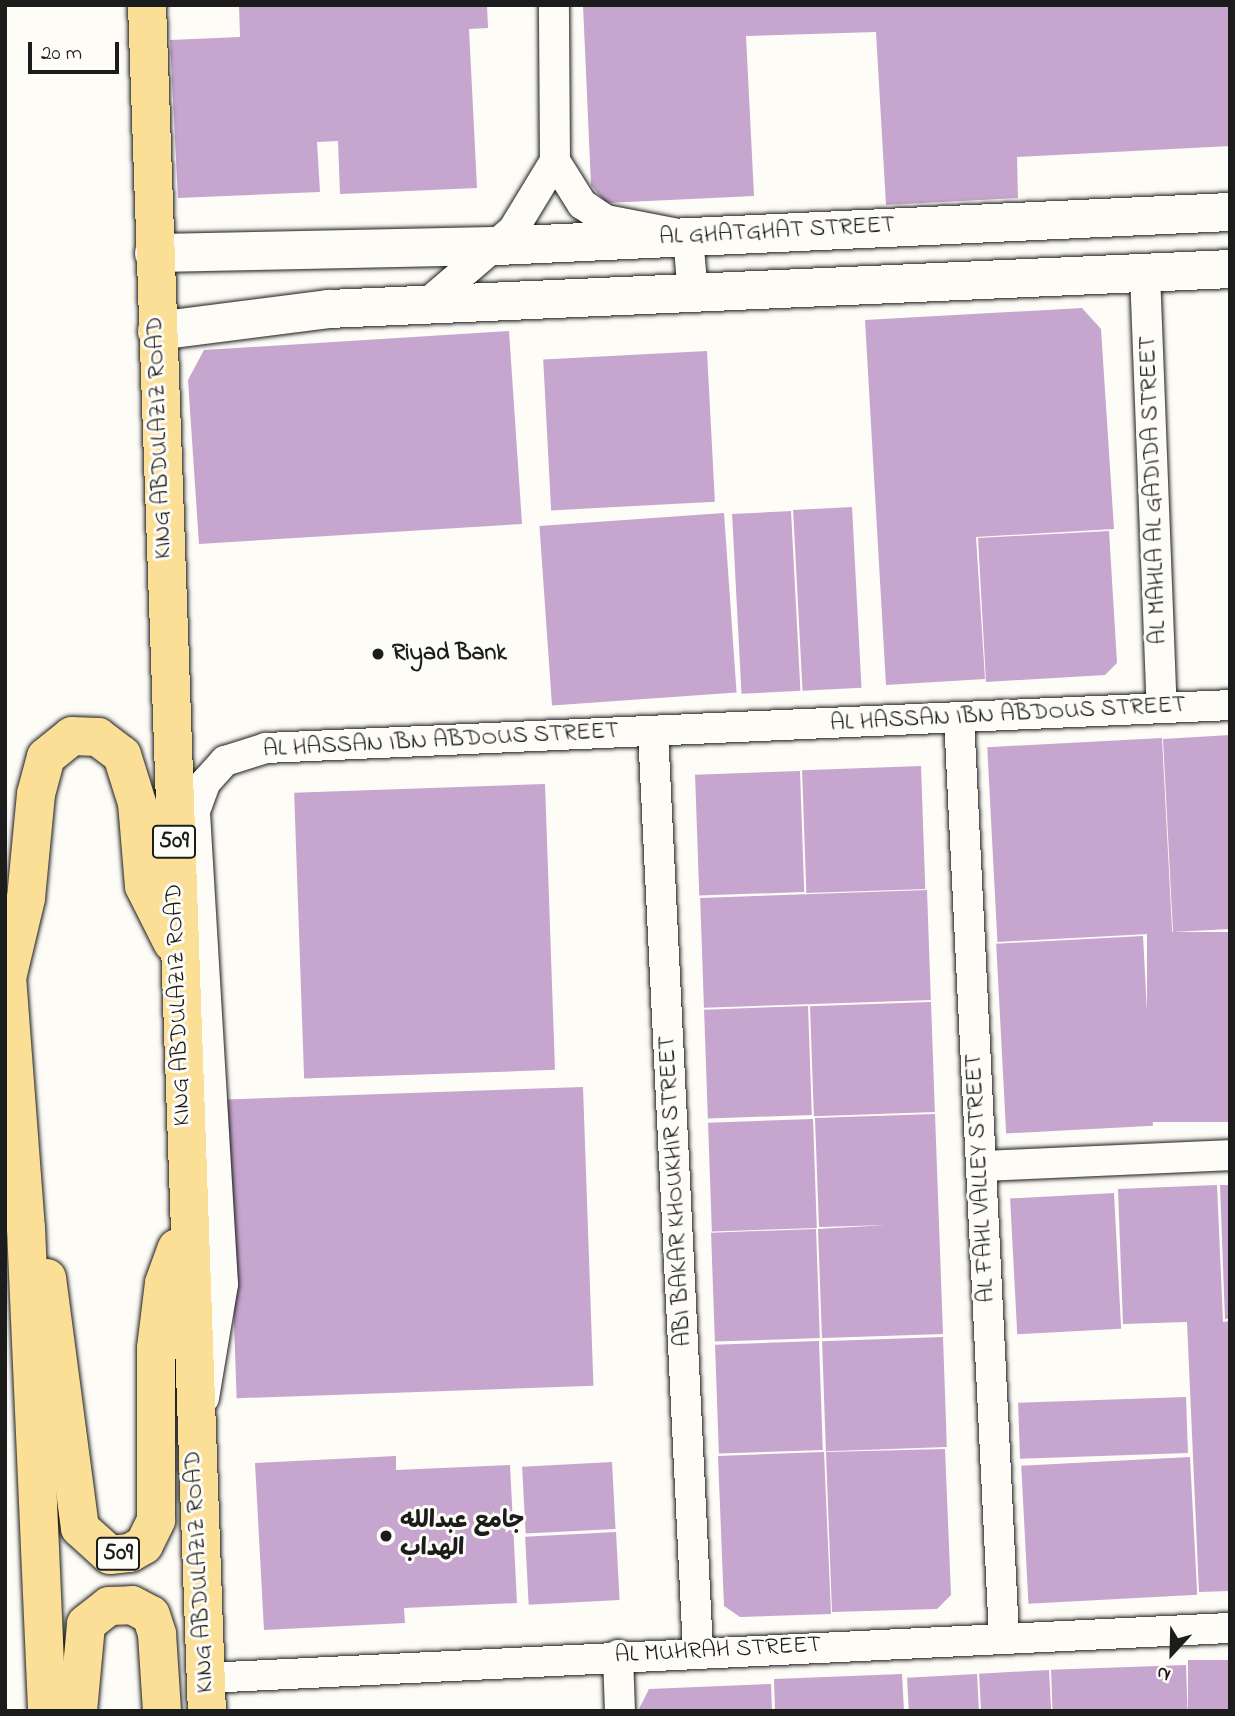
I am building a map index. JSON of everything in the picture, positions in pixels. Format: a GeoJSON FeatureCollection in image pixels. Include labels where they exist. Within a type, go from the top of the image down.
{"type":"FeatureCollection","features":[{"type":"Feature","properties":{"kind":"main road","name":"KING ABDULAZIZ ROAD"},"geometry":{"type":"LineString","coordinates":[[147,5],[194,1443],[206,1695]]}},
{"type":"Feature","properties":{"kind":"main road"},"geometry":{"type":"LineString","coordinates":[[6,965],[26,898],[36,794],[46,758],[72,736],[97,737],[122,755],[137,803],[144,886],[177,953]]}},
{"type":"Feature","properties":{"kind":"main road","name":"509"},"geometry":{"type":"LineString","coordinates":[[6,965],[26,1228],[47,1711]]}},
{"type":"Feature","properties":{"kind":"main road","name":"509"},"geometry":{"type":"LineString","coordinates":[[26,1228],[53,1298],[66,1445],[80,1528],[110,1555],[144,1545],[156,1520],[156,1348],[164,1283],[187,1225]]}},
{"type":"Feature","properties":{"kind":"main road","name":"509"},"geometry":{"type":"LineString","coordinates":[[78,1711],[86,1624],[109,1606],[132,1605],[151,1615],[157,1634],[162,1711]]}},
{"type":"Feature","properties":{"kind":"street"},"geometry":{"type":"LineString","coordinates":[[422,308],[498,246],[528,210],[555,160],[554,5]]}},
{"type":"Feature","properties":{"kind":"street"},"geometry":{"type":"LineString","coordinates":[[555,160],[582,204],[606,219],[688,236],[693,295]]}},
{"type":"Feature","properties":{"kind":"street","name":"AL GHATGHAT STREET"},"geometry":{"type":"LineString","coordinates":[[154,253],[498,246],[1230,212]]}},
{"type":"Feature","properties":{"kind":"street"},"geometry":{"type":"LineString","coordinates":[[324,249],[308,263],[305,285],[328,309]]}},
{"type":"Feature","properties":{"kind":"street"},"geometry":{"type":"LineString","coordinates":[[157,331],[328,309],[422,308],[1230,269]]}},
{"type":"Feature","properties":{"kind":"street","name":"AL MAHLA AL GADIDA STREET"},"geometry":{"type":"LineString","coordinates":[[1145,273],[1162,708]]}},
{"type":"Feature","properties":{"kind":"street","name":"AL HASSAN IBN ABDOUS STREET"},"geometry":{"type":"LineString","coordinates":[[194,1443],[223,1284],[195,811],[214,770],[238,753],[266,748],[1230,705]]}},
{"type":"Feature","properties":{"kind":"street","name":"AL FAHL VALLEY STREET"},"geometry":{"type":"LineString","coordinates":[[959,717],[1004,1638]]}},
{"type":"Feature","properties":{"kind":"street","name":"ABI BAKAR KHOUKHIR STREET"},"geometry":{"type":"LineString","coordinates":[[653,731],[698,1652]]}},
{"type":"Feature","properties":{"kind":"street"},"geometry":{"type":"LineString","coordinates":[[981,1166],[1230,1155]]}},
{"type":"Feature","properties":{"kind":"street","name":"AL MUHRAH STREET"},"geometry":{"type":"LineString","coordinates":[[206,1695],[618,1656],[1230,1628]]}},
{"type":"Feature","properties":{"kind":"street"},"geometry":{"type":"LineString","coordinates":[[618,1656],[621,1711]]}},
{"type":"Feature","properties":{"kind":"building"},"geometry":{"type":"Polygon","coordinates":[[[239,5],[487,5],[488,28],[469,29],[477,188],[340,194],[338,141],[317,142],[320,192],[178,198],[170,40],[240,37],[239,5]]]}},
{"type":"Feature","properties":{"kind":"building"},"geometry":{"type":"Polygon","coordinates":[[[583,5],[1230,5],[1230,146],[1017,157],[1018,198],[886,205],[876,32],[746,36],[754,196],[606,203],[591,185],[583,5]]]}},
{"type":"Feature","properties":{"kind":"building"},"geometry":{"type":"Polygon","coordinates":[[[1082,308],[1101,329],[1114,529],[976,537],[985,679],[886,685],[865,320],[1082,308]]]}},
{"type":"Feature","properties":{"kind":"building"},"geometry":{"type":"Polygon","coordinates":[[[509,331],[522,524],[199,544],[188,380],[204,350],[509,331]]]}},
{"type":"Feature","properties":{"kind":"building"},"geometry":{"type":"Polygon","coordinates":[[[707,351],[715,502],[551,510],[543,360],[707,351]]]}},
{"type":"Feature","properties":{"kind":"building"},"geometry":{"type":"Polygon","coordinates":[[[852,507],[861,688],[803,691],[793,510],[852,507]]]}},
{"type":"Feature","properties":{"kind":"building"},"geometry":{"type":"Polygon","coordinates":[[[791,511],[800,691],[742,694],[732,514],[791,511]]]}},
{"type":"Feature","properties":{"kind":"building"},"geometry":{"type":"Polygon","coordinates":[[[724,513],[737,693],[552,705],[539,526],[724,513]]]}},
{"type":"Feature","properties":{"kind":"building"},"geometry":{"type":"Polygon","coordinates":[[[1109,531],[1117,663],[1105,675],[986,682],[978,538],[1109,531]]]}},
{"type":"Feature","properties":{"kind":"building"},"geometry":{"type":"Polygon","coordinates":[[[1230,735],[1230,929],[1173,932],[1163,739],[1230,735]]]}},
{"type":"Feature","properties":{"kind":"building"},"geometry":{"type":"Polygon","coordinates":[[[1162,738],[1172,933],[997,942],[987,747],[1162,738]]]}},
{"type":"Feature","properties":{"kind":"building"},"geometry":{"type":"Polygon","coordinates":[[[921,766],[925,889],[806,893],[802,770],[921,766]]]}},
{"type":"Feature","properties":{"kind":"building"},"geometry":{"type":"Polygon","coordinates":[[[800,771],[804,892],[699,896],[695,775],[800,771]]]}},
{"type":"Feature","properties":{"kind":"building"},"geometry":{"type":"Polygon","coordinates":[[[545,784],[555,1070],[304,1079],[294,793],[545,784]]]}},
{"type":"Feature","properties":{"kind":"building"},"geometry":{"type":"Polygon","coordinates":[[[927,890],[931,1000],[704,1008],[700,898],[927,890]]]}},
{"type":"Feature","properties":{"kind":"building"},"geometry":{"type":"Polygon","coordinates":[[[1147,932],[1230,932],[1230,1122],[1147,1122],[1147,932]]]}},
{"type":"Feature","properties":{"kind":"building"},"geometry":{"type":"Polygon","coordinates":[[[1143,936],[1153,1126],[1006,1133],[996,944],[1143,936]]]}},
{"type":"Feature","properties":{"kind":"building"},"geometry":{"type":"Polygon","coordinates":[[[931,1002],[935,1112],[814,1116],[810,1006],[931,1002]]]}},
{"type":"Feature","properties":{"kind":"building"},"geometry":{"type":"Polygon","coordinates":[[[808,1006],[812,1115],[708,1119],[704,1010],[808,1006]]]}},
{"type":"Feature","properties":{"kind":"building"},"geometry":{"type":"Polygon","coordinates":[[[583,1087],[593,1386],[237,1398],[226,1099],[583,1087]]]}},
{"type":"Feature","properties":{"kind":"building"},"geometry":{"type":"Polygon","coordinates":[[[935,1114],[943,1334],[822,1338],[818,1229],[887,1225],[819,1227],[815,1118],[935,1114]]]}},
{"type":"Feature","properties":{"kind":"building"},"geometry":{"type":"Polygon","coordinates":[[[813,1119],[817,1228],[712,1232],[708,1123],[813,1119]]]}},
{"type":"Feature","properties":{"kind":"building"},"geometry":{"type":"Polygon","coordinates":[[[1217,1185],[1223,1322],[1230,1321],[1230,1591],[1199,1592],[1187,1322],[1123,1324],[1118,1189],[1217,1185]]]}},
{"type":"Feature","properties":{"kind":"building"},"geometry":{"type":"Polygon","coordinates":[[[1220,1185],[1230,1185],[1230,1318],[1225,1319],[1220,1185]]]}},
{"type":"Feature","properties":{"kind":"building"},"geometry":{"type":"Polygon","coordinates":[[[1114,1193],[1121,1329],[1017,1334],[1010,1198],[1114,1193]]]}},
{"type":"Feature","properties":{"kind":"building"},"geometry":{"type":"Polygon","coordinates":[[[816,1229],[820,1338],[715,1342],[711,1233],[816,1229]]]}},
{"type":"Feature","properties":{"kind":"building"},"geometry":{"type":"Polygon","coordinates":[[[943,1337],[947,1447],[826,1451],[822,1341],[943,1337]]]}},
{"type":"Feature","properties":{"kind":"building"},"geometry":{"type":"Polygon","coordinates":[[[819,1341],[823,1450],[719,1454],[715,1345],[819,1341]]]}},
{"type":"Feature","properties":{"kind":"building"},"geometry":{"type":"Polygon","coordinates":[[[1186,1397],[1188,1453],[1020,1459],[1018,1403],[1186,1397]]]}},
{"type":"Feature","properties":{"kind":"building"},"geometry":{"type":"Polygon","coordinates":[[[945,1449],[951,1595],[937,1609],[832,1612],[826,1452],[945,1449]]]}},
{"type":"Feature","properties":{"kind":"building"},"geometry":{"type":"Polygon","coordinates":[[[824,1452],[831,1614],[740,1617],[724,1606],[718,1456],[824,1452]]]}},
{"type":"Feature","properties":{"kind":"building","name":"جامع عبدالله الهداب"},"geometry":{"type":"Polygon","coordinates":[[[396,1456],[396,1470],[510,1465],[517,1603],[404,1608],[405,1623],[264,1630],[255,1463],[396,1456]]]}},
{"type":"Feature","properties":{"kind":"building"},"geometry":{"type":"Polygon","coordinates":[[[1190,1457],[1197,1595],[1028,1604],[1021,1466],[1190,1457]]]}},
{"type":"Feature","properties":{"kind":"building"},"geometry":{"type":"Polygon","coordinates":[[[612,1462],[616,1529],[526,1534],[522,1467],[612,1462]]]}},
{"type":"Feature","properties":{"kind":"building"},"geometry":{"type":"Polygon","coordinates":[[[616,1532],[620,1600],[529,1605],[525,1537],[616,1532]]]}},
{"type":"Feature","properties":{"kind":"building"},"geometry":{"type":"Polygon","coordinates":[[[1188,1660],[1230,1660],[1230,1711],[1188,1711],[1188,1660]]]}},
{"type":"Feature","properties":{"kind":"building"},"geometry":{"type":"Polygon","coordinates":[[[1186,1665],[1188,1711],[1053,1711],[1051,1670],[1186,1665]]]}},
{"type":"Feature","properties":{"kind":"building"},"geometry":{"type":"Polygon","coordinates":[[[1049,1670],[1051,1711],[981,1711],[979,1674],[1049,1670]]]}},
{"type":"Feature","properties":{"kind":"building"},"geometry":{"type":"Polygon","coordinates":[[[902,1674],[904,1711],[775,1711],[774,1679],[902,1674]]]}},
{"type":"Feature","properties":{"kind":"building"},"geometry":{"type":"Polygon","coordinates":[[[977,1674],[979,1711],[909,1711],[907,1678],[977,1674]]]}},
{"type":"Feature","properties":{"kind":"building"},"geometry":{"type":"Polygon","coordinates":[[[771,1684],[772,1711],[638,1711],[649,1689],[771,1684]]]}},
{"type":"Feature","properties":{"kind":"place","name":"Riyad Bank"},"geometry":{"type":"Point","coordinates":[378,654]}},
{"type":"Feature","properties":{"kind":"place","name":"جامع عبدالله الهداب"},"geometry":{"type":"Point","coordinates":[386,1536]}}]}
